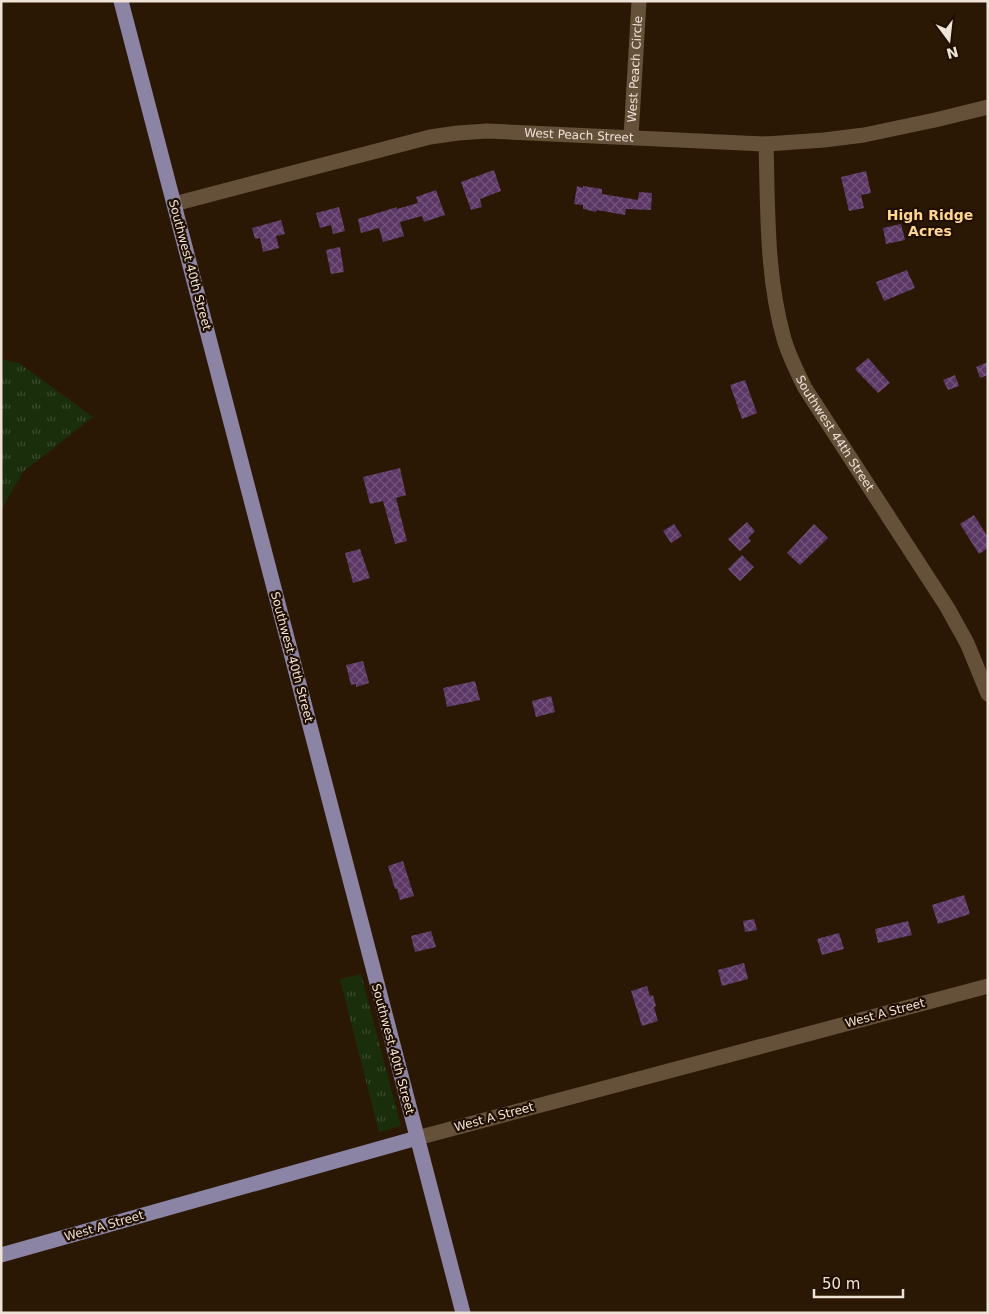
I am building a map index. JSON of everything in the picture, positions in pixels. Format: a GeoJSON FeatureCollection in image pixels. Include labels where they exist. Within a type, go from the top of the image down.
{"type":"FeatureCollection","features":[{"type":"Feature","properties":{"kind":"main road","name":"Southwest 40th Street"},"geometry":{"type":"LineString","coordinates":[[121,1],[463,1313]]}},
{"type":"Feature","properties":{"kind":"main road","name":"West A Street"},"geometry":{"type":"LineString","coordinates":[[1,1255],[416,1138]]}},
{"type":"Feature","properties":{"kind":"street","name":"West Peach Circle"},"geometry":{"type":"LineString","coordinates":[[631,137],[639,1]]}},
{"type":"Feature","properties":{"kind":"street","name":"West Peach Street"},"geometry":{"type":"LineString","coordinates":[[174,204],[430,138],[458,133],[487,131],[766,144],[864,135],[988,107]]}},
{"type":"Feature","properties":{"kind":"street","name":"Southwest 44th Street"},"geometry":{"type":"LineString","coordinates":[[766,144],[771,272],[779,321],[792,360],[805,388],[947,607],[967,643],[988,694]]}},
{"type":"Feature","properties":{"kind":"street","name":"West A Street"},"geometry":{"type":"LineString","coordinates":[[416,1138],[988,986]]}},
{"type":"Feature","properties":{"kind":"green space"},"geometry":{"type":"Polygon","coordinates":[[[1,359],[19,363],[93,417],[23,472],[1,510],[1,359]]]}},
{"type":"Feature","properties":{"kind":"green space"},"geometry":{"type":"Polygon","coordinates":[[[361,974],[401,1126],[379,1132],[340,979],[361,974]]]}},
{"type":"Feature","properties":{"kind":"building"},"geometry":{"type":"Polygon","coordinates":[[[494,170],[501,191],[480,199],[482,207],[471,210],[461,182],[494,170]]]}},
{"type":"Feature","properties":{"kind":"building"},"geometry":{"type":"Polygon","coordinates":[[[866,171],[871,193],[861,195],[864,208],[849,211],[841,177],[866,171]]]}},
{"type":"Feature","properties":{"kind":"building"},"geometry":{"type":"Polygon","coordinates":[[[577,186],[602,189],[602,194],[638,200],[639,192],[652,193],[651,210],[626,209],[625,215],[583,209],[583,205],[574,204],[577,186]]]}},
{"type":"Feature","properties":{"kind":"building"},"geometry":{"type":"Polygon","coordinates":[[[436,190],[445,215],[424,222],[422,216],[400,222],[404,236],[383,242],[379,228],[361,233],[358,219],[397,207],[397,209],[418,203],[416,197],[436,190]]]}},
{"type":"Feature","properties":{"kind":"building"},"geometry":{"type":"Polygon","coordinates":[[[339,207],[345,231],[333,234],[331,225],[320,228],[316,213],[339,207]]]}},
{"type":"Feature","properties":{"kind":"building"},"geometry":{"type":"Polygon","coordinates":[[[281,220],[285,234],[276,236],[279,248],[263,252],[260,238],[255,239],[252,228],[281,220]]]}},
{"type":"Feature","properties":{"kind":"building"},"geometry":{"type":"Polygon","coordinates":[[[901,224],[905,240],[886,244],[883,228],[901,224]]]}},
{"type":"Feature","properties":{"kind":"building"},"geometry":{"type":"Polygon","coordinates":[[[340,247],[344,272],[331,274],[326,250],[340,247]]]}},
{"type":"Feature","properties":{"kind":"building"},"geometry":{"type":"Polygon","coordinates":[[[907,270],[915,288],[884,301],[876,282],[907,270]]]}},
{"type":"Feature","properties":{"kind":"building"},"geometry":{"type":"Polygon","coordinates":[[[868,358],[890,383],[878,393],[855,369],[868,358]]]}},
{"type":"Feature","properties":{"kind":"building"},"geometry":{"type":"Polygon","coordinates":[[[988,362],[988,375],[980,378],[976,367],[988,362]]]}},
{"type":"Feature","properties":{"kind":"building"},"geometry":{"type":"Polygon","coordinates":[[[955,375],[959,386],[948,390],[943,380],[955,375]]]}},
{"type":"Feature","properties":{"kind":"building"},"geometry":{"type":"Polygon","coordinates":[[[745,380],[757,413],[742,419],[730,385],[745,380]]]}},
{"type":"Feature","properties":{"kind":"building"},"geometry":{"type":"Polygon","coordinates":[[[400,468],[406,495],[396,498],[407,541],[395,544],[383,501],[370,504],[363,477],[400,468]]]}},
{"type":"Feature","properties":{"kind":"building"},"geometry":{"type":"Polygon","coordinates":[[[974,515],[988,537],[988,548],[979,554],[960,524],[974,515]]]}},
{"type":"Feature","properties":{"kind":"building"},"geometry":{"type":"Polygon","coordinates":[[[747,522],[755,531],[748,538],[751,541],[740,551],[728,539],[747,522]]]}},
{"type":"Feature","properties":{"kind":"building"},"geometry":{"type":"Polygon","coordinates":[[[674,524],[682,536],[671,543],[663,531],[674,524]]]}},
{"type":"Feature","properties":{"kind":"building"},"geometry":{"type":"Polygon","coordinates":[[[814,524],[828,538],[800,565],[787,553],[814,524]]]}},
{"type":"Feature","properties":{"kind":"building"},"geometry":{"type":"Polygon","coordinates":[[[360,549],[370,578],[353,583],[345,553],[360,549]]]}},
{"type":"Feature","properties":{"kind":"building"},"geometry":{"type":"Polygon","coordinates":[[[742,555],[754,567],[740,581],[728,569],[742,555]]]}},
{"type":"Feature","properties":{"kind":"building"},"geometry":{"type":"Polygon","coordinates":[[[363,661],[369,683],[356,687],[356,684],[351,685],[346,665],[363,661]]]}},
{"type":"Feature","properties":{"kind":"building"},"geometry":{"type":"Polygon","coordinates":[[[475,681],[480,700],[447,707],[443,688],[475,681]]]}},
{"type":"Feature","properties":{"kind":"building"},"geometry":{"type":"Polygon","coordinates":[[[551,696],[555,712],[536,717],[532,701],[551,696]]]}},
{"type":"Feature","properties":{"kind":"building"},"geometry":{"type":"Polygon","coordinates":[[[403,861],[414,896],[400,900],[388,866],[403,861]]]}},
{"type":"Feature","properties":{"kind":"building"},"geometry":{"type":"Polygon","coordinates":[[[964,895],[970,914],[938,924],[932,905],[964,895]]]}},
{"type":"Feature","properties":{"kind":"building"},"geometry":{"type":"Polygon","coordinates":[[[754,919],[757,930],[745,932],[743,921],[754,919]]]}},
{"type":"Feature","properties":{"kind":"building"},"geometry":{"type":"Polygon","coordinates":[[[908,921],[912,935],[878,943],[875,929],[908,921]]]}},
{"type":"Feature","properties":{"kind":"building"},"geometry":{"type":"Polygon","coordinates":[[[431,931],[436,947],[415,952],[411,936],[431,931]]]}},
{"type":"Feature","properties":{"kind":"building"},"geometry":{"type":"Polygon","coordinates":[[[839,933],[844,949],[822,955],[817,939],[839,933]]]}},
{"type":"Feature","properties":{"kind":"building"},"geometry":{"type":"Polygon","coordinates":[[[744,963],[748,979],[722,986],[718,970],[744,963]]]}},
{"type":"Feature","properties":{"kind":"building"},"geometry":{"type":"Polygon","coordinates":[[[647,986],[650,996],[653,995],[658,1021],[642,1026],[631,991],[647,986]]]}},
{"type":"Feature","properties":{"kind":"district","name":"High Ridge Acres"},"geometry":{"type":"Point","coordinates":[930,224]}}]}
